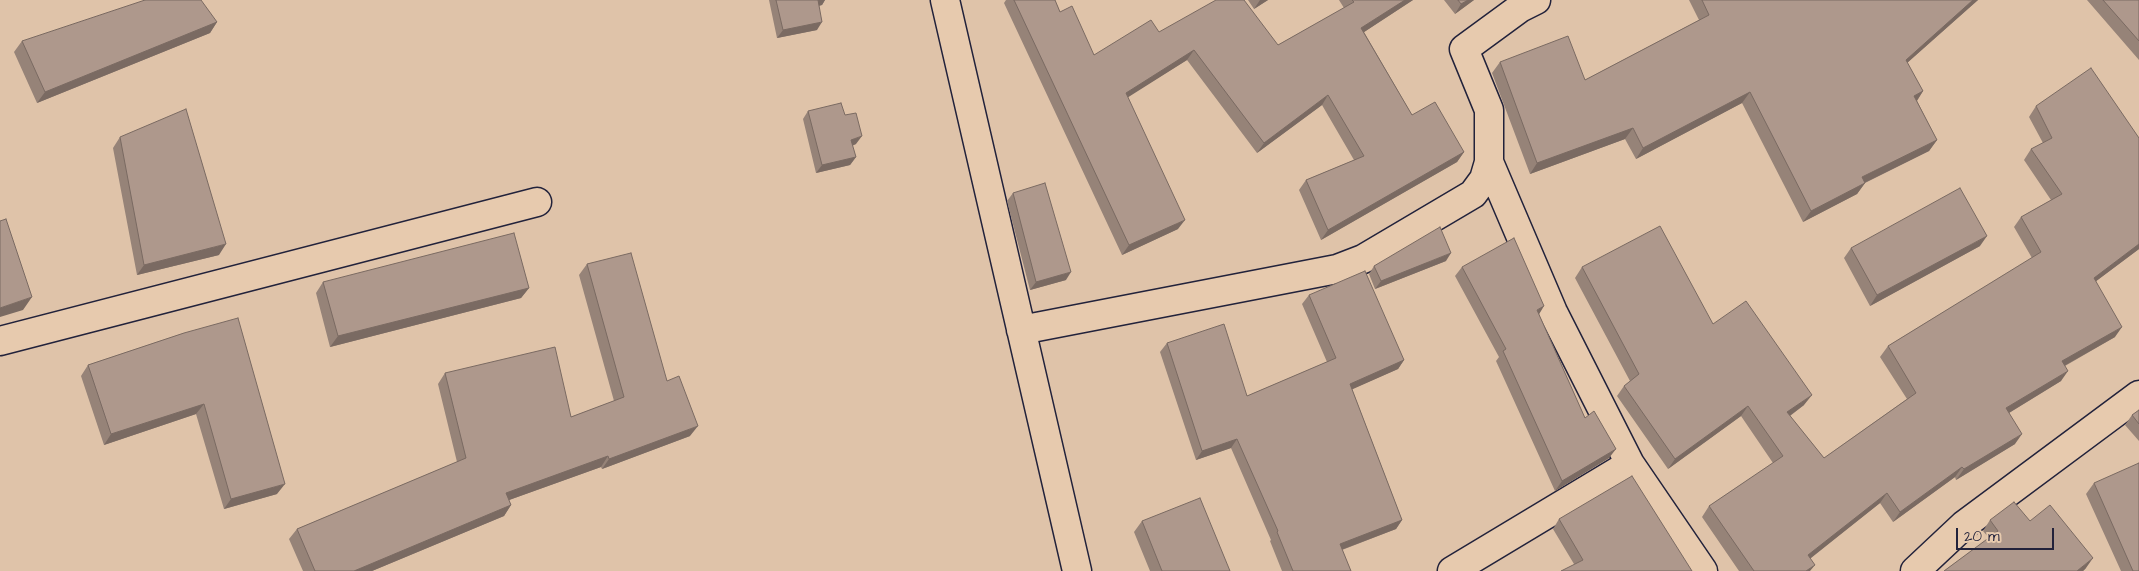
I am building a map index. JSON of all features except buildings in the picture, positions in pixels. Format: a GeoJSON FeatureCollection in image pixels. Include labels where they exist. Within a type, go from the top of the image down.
{"type":"FeatureCollection","features":[{"type":"Feature","properties":{"kind":"street"},"geometry":{"type":"LineString","coordinates":[[944,0],[1077,571]]}},
{"type":"Feature","properties":{"kind":"street"},"geometry":{"type":"LineString","coordinates":[[1021,330],[1337,269],[1363,259],[1473,194],[1484,179],[1489,162],[1489,110],[1464,49],[1520,8],[1536,0]]}},
{"type":"Feature","properties":{"kind":"street"},"geometry":{"type":"LineString","coordinates":[[1489,162],[1553,312],[1630,464],[1703,571]]}},
{"type":"Feature","properties":{"kind":"street"},"geometry":{"type":"LineString","coordinates":[[0,341],[536,202]]}},
{"type":"Feature","properties":{"kind":"street"},"geometry":{"type":"LineString","coordinates":[[1916,571],[1964,525],[2139,395]]}},
{"type":"Feature","properties":{"kind":"street"},"geometry":{"type":"LineString","coordinates":[[1452,571],[1630,464]]}}]}
